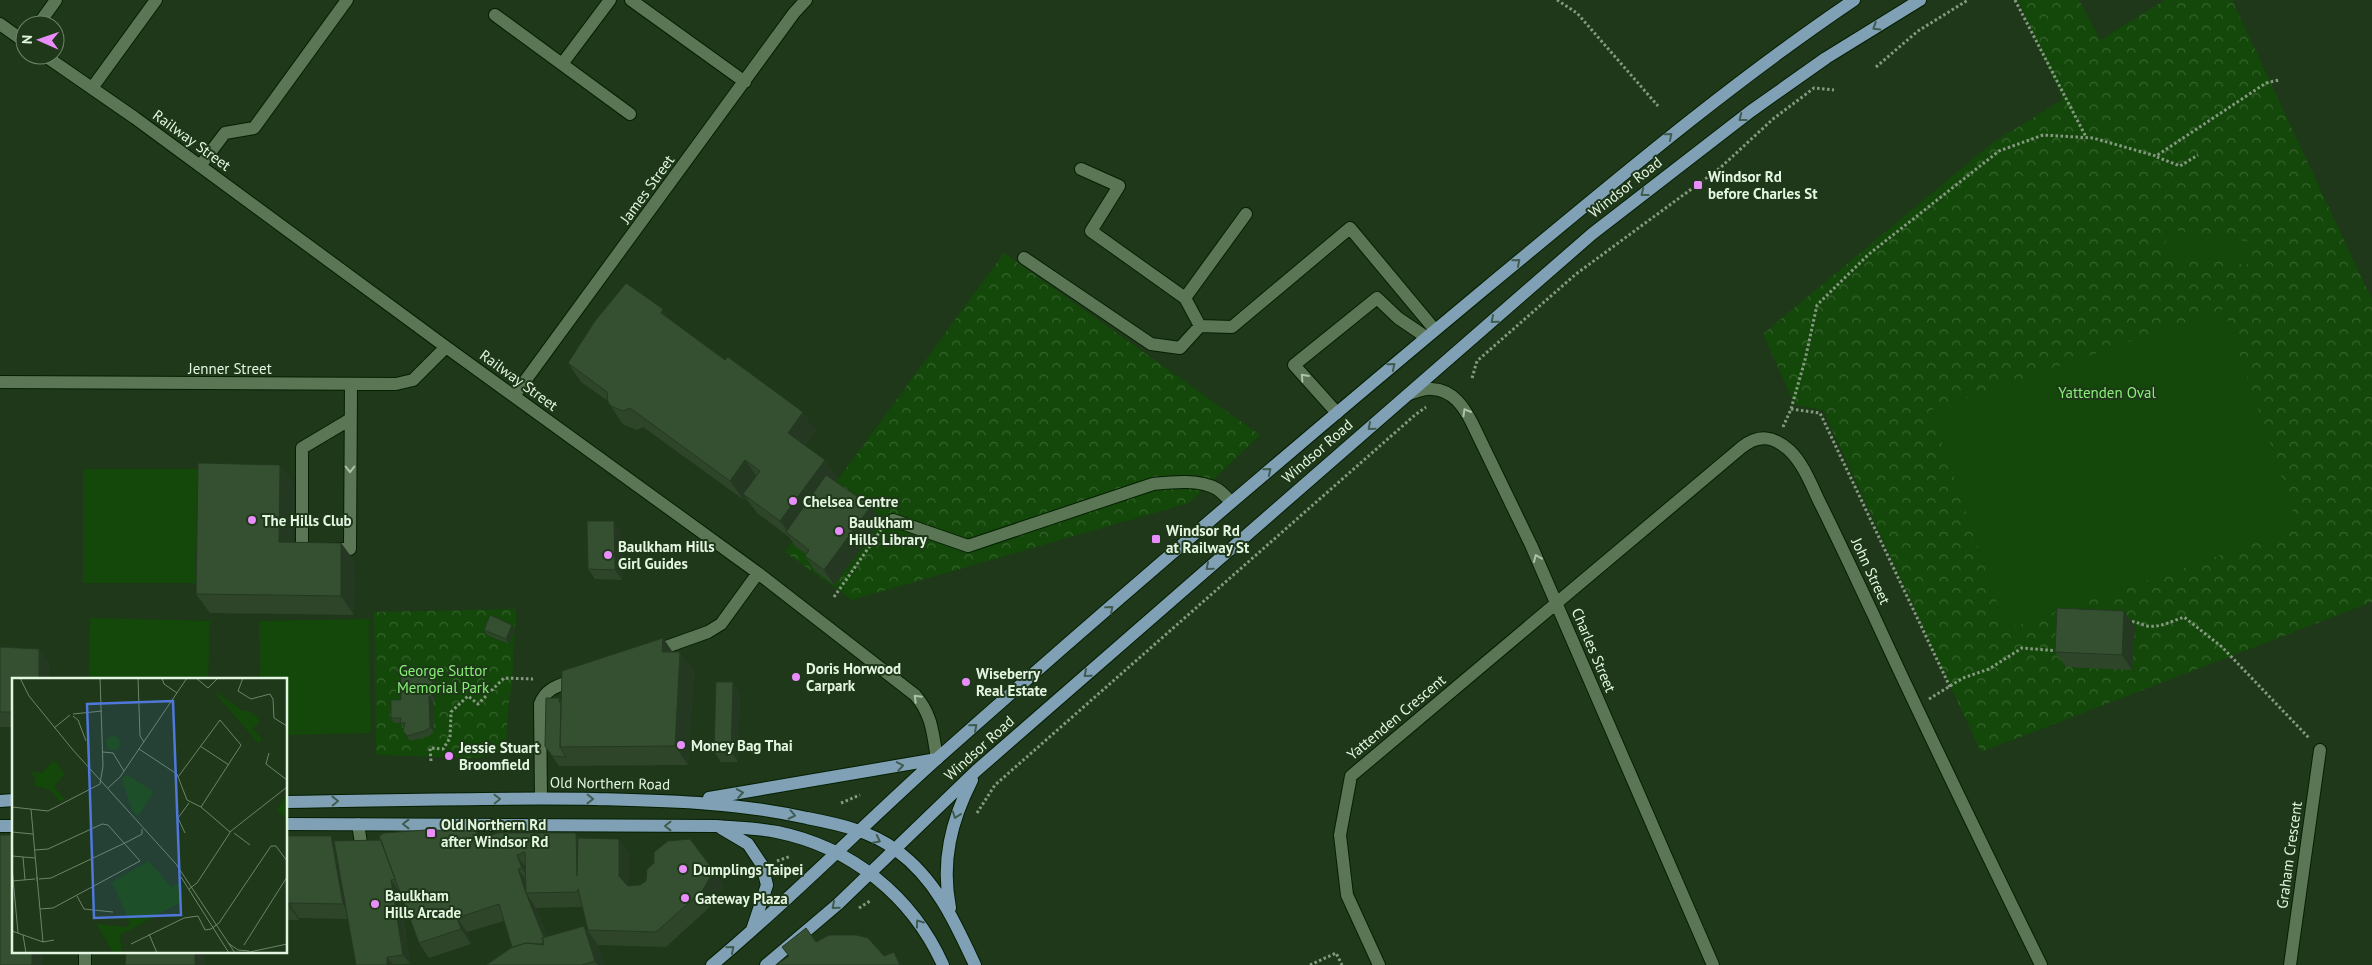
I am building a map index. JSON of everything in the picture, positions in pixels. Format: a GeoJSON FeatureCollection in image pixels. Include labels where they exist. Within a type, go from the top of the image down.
{"type":"FeatureCollection","features":[{"type":"Feature","properties":{"kind":"main road","name":"Windsor Road"},"geometry":{"type":"LineString","coordinates":[[712,965],[751,933],[937,759],[1231,502],[1678,129],[1743,78],[1854,0]]}},
{"type":"Feature","properties":{"kind":"main road","name":"Windsor Road"},"geometry":{"type":"LineString","coordinates":[[766,965],[838,904],[976,771],[1592,234],[1744,116],[1826,58],[1920,0]]}},
{"type":"Feature","properties":{"kind":"main road"},"geometry":{"type":"LineString","coordinates":[[692,801],[937,759]]}},
{"type":"Feature","properties":{"kind":"main road"},"geometry":{"type":"LineString","coordinates":[[975,965],[952,914],[947,890],[950,834],[964,796],[976,771]]}},
{"type":"Feature","properties":{"kind":"main road","name":"Old Northern Road"},"geometry":{"type":"LineString","coordinates":[[288,802],[541,798],[692,801],[762,808],[860,831],[895,849],[932,885],[952,914]]}},
{"type":"Feature","properties":{"kind":"main road"},"geometry":{"type":"LineString","coordinates":[[288,824],[716,826],[777,832],[818,844],[837,852],[870,872],[886,885],[920,924],[943,965]]}},
{"type":"Feature","properties":{"kind":"main road"},"geometry":{"type":"LineString","coordinates":[[716,826],[748,844],[762,865],[766,885],[751,933]]}},
{"type":"Feature","properties":{"kind":"street"},"geometry":{"type":"LineString","coordinates":[[45,15],[56,0]]}},
{"type":"Feature","properties":{"kind":"street"},"geometry":{"type":"LineString","coordinates":[[92,88],[156,0]]}},
{"type":"Feature","properties":{"kind":"street"},"geometry":{"type":"LineString","coordinates":[[200,166],[225,133],[254,128],[346,0]]}},
{"type":"Feature","properties":{"kind":"street"},"geometry":{"type":"LineString","coordinates":[[562,64],[610,0]]}},
{"type":"Feature","properties":{"kind":"street"},"geometry":{"type":"LineString","coordinates":[[631,0],[745,82]]}},
{"type":"Feature","properties":{"kind":"street","name":"James Street"},"geometry":{"type":"LineString","coordinates":[[514,396],[806,0]]}},
{"type":"Feature","properties":{"kind":"street"},"geometry":{"type":"LineString","coordinates":[[495,16],[630,114]]}},
{"type":"Feature","properties":{"kind":"street"},"geometry":{"type":"LineString","coordinates":[[0,24],[15,35]]}},
{"type":"Feature","properties":{"kind":"street","name":"Railway Street"},"geometry":{"type":"LineString","coordinates":[[59,65],[758,573],[915,695],[925,707],[937,759]]}},
{"type":"Feature","properties":{"kind":"street"},"geometry":{"type":"LineString","coordinates":[[1081,170],[1119,186],[1092,231],[1185,298],[1200,326]]}},
{"type":"Feature","properties":{"kind":"street"},"geometry":{"type":"LineString","coordinates":[[1185,298],[1246,214]]}},
{"type":"Feature","properties":{"kind":"street"},"geometry":{"type":"LineString","coordinates":[[1024,258],[1152,344],[1180,348],[1200,326],[1232,327],[1350,228],[1431,334]]}},
{"type":"Feature","properties":{"kind":"street"},"geometry":{"type":"LineString","coordinates":[[1337,413],[1294,365],[1377,298],[1398,318],[1431,334]]}},
{"type":"Feature","properties":{"kind":"street","name":"Jenner Street"},"geometry":{"type":"LineString","coordinates":[[0,382],[396,384],[413,380],[446,348]]}},
{"type":"Feature","properties":{"kind":"street"},"geometry":{"type":"LineString","coordinates":[[349,420],[302,448],[302,549],[350,549],[349,420],[351,385]]}},
{"type":"Feature","properties":{"kind":"street","name":"Charles Street"},"geometry":{"type":"LineString","coordinates":[[1409,394],[1432,389],[1447,393],[1462,405],[1560,599],[1713,965]]}},
{"type":"Feature","properties":{"kind":"street"},"geometry":{"type":"LineString","coordinates":[[1560,599],[1752,440],[1765,436],[1777,441]]}},
{"type":"Feature","properties":{"kind":"street","name":"John Street"},"geometry":{"type":"LineString","coordinates":[[1777,441],[1790,451],[1801,464],[1915,706],[2041,965]]}},
{"type":"Feature","properties":{"kind":"street"},"geometry":{"type":"LineString","coordinates":[[893,520],[968,546],[1153,484],[1179,482],[1200,484],[1216,489],[1231,502]]}},
{"type":"Feature","properties":{"kind":"street"},"geometry":{"type":"LineString","coordinates":[[638,657],[708,632],[722,624],[758,573]]}},
{"type":"Feature","properties":{"kind":"street","name":"Yattenden Crescent"},"geometry":{"type":"LineString","coordinates":[[1378,965],[1347,895],[1340,835],[1352,776],[1560,599]]}},
{"type":"Feature","properties":{"kind":"street"},"geometry":{"type":"LineString","coordinates":[[541,798],[540,712],[543,696],[550,689],[593,673]]}},
{"type":"Feature","properties":{"kind":"street","name":"Graham Crescent"},"geometry":{"type":"LineString","coordinates":[[2290,965],[2320,750]]}},
{"type":"Feature","properties":{"kind":"street"},"geometry":{"type":"LineString","coordinates":[[358,824],[365,871]]}},
{"type":"Feature","properties":{"kind":"path"},"geometry":{"type":"LineString","coordinates":[[1557,0],[1577,13],[1658,106]]}},
{"type":"Feature","properties":{"kind":"path"},"geometry":{"type":"LineString","coordinates":[[1876,67],[1918,32],[1968,0]]}},
{"type":"Feature","properties":{"kind":"path"},"geometry":{"type":"LineString","coordinates":[[2015,0],[2086,138]]}},
{"type":"Feature","properties":{"kind":"path"},"geometry":{"type":"LineString","coordinates":[[2156,156],[2266,83],[2278,80]]}},
{"type":"Feature","properties":{"kind":"path"},"geometry":{"type":"LineString","coordinates":[[1472,378],[1477,361],[1576,274],[1720,168],[1773,120],[1814,88],[1834,90]]}},
{"type":"Feature","properties":{"kind":"path"},"geometry":{"type":"LineString","coordinates":[[1777,441],[1791,409],[1805,360],[1817,305],[1869,254],[1999,151],[2043,135],[2086,138],[2156,156],[2180,166],[2198,155]]}},
{"type":"Feature","properties":{"kind":"path"},"geometry":{"type":"LineString","coordinates":[[975,816],[995,785],[1415,415],[1428,406]]}},
{"type":"Feature","properties":{"kind":"path"},"geometry":{"type":"LineString","coordinates":[[1791,409],[1820,413],[1950,686]]}},
{"type":"Feature","properties":{"kind":"path"},"geometry":{"type":"LineString","coordinates":[[834,597],[887,522],[893,520]]}},
{"type":"Feature","properties":{"kind":"path"},"geometry":{"type":"LineString","coordinates":[[2119,621],[2137,621],[2147,626],[2162,625],[2184,617],[2222,647],[2320,750]]}},
{"type":"Feature","properties":{"kind":"path"},"geometry":{"type":"LineString","coordinates":[[2060,651],[2061,643]]}},
{"type":"Feature","properties":{"kind":"path"},"geometry":{"type":"LineString","coordinates":[[1915,706],[1963,678],[1989,669],[2022,648],[2066,652]]}},
{"type":"Feature","properties":{"kind":"path"},"geometry":{"type":"LineString","coordinates":[[430,761],[430,748],[443,749],[450,738],[450,712],[468,696],[478,704],[504,678],[533,679]]}},
{"type":"Feature","properties":{"kind":"path"},"geometry":{"type":"LineString","coordinates":[[841,803],[860,795]]}},
{"type":"Feature","properties":{"kind":"path"},"geometry":{"type":"LineString","coordinates":[[774,862],[791,856]]}},
{"type":"Feature","properties":{"kind":"path"},"geometry":{"type":"LineString","coordinates":[[1310,965],[1336,953],[1342,965]]}},
{"type":"Feature","properties":{"kind":"green space","name":"Yattenden Oval"},"geometry":{"type":"Polygon","coordinates":[[[2018,0],[2079,0],[2100,40],[2165,0],[2232,0],[2372,300],[2372,602],[1981,752],[1823,410],[1795,405],[1763,334],[1991,144],[2063,99],[2018,0]]]}},
{"type":"Feature","properties":{"kind":"green space"},"geometry":{"type":"Polygon","coordinates":[[[2167,229],[2251,242],[2247,265],[2164,253],[2167,229]]]}},
{"type":"Feature","properties":{"kind":"green space"},"geometry":{"type":"Polygon","coordinates":[[[1004,253],[1260,435],[1189,503],[852,600],[785,552],[1004,253]]]}},
{"type":"Feature","properties":{"kind":"green space"},"geometry":{"type":"Polygon","coordinates":[[[2224,309],[2299,528],[2006,629],[1931,410],[2224,309]]]}},
{"type":"Feature","properties":{"kind":"green space"},"geometry":{"type":"Polygon","coordinates":[[[83,469],[199,469],[198,583],[83,583],[83,469]]]}},
{"type":"Feature","properties":{"kind":"green space","name":"George Suttor Memorial Park"},"geometry":{"type":"Polygon","coordinates":[[[516,609],[512,686],[504,753],[492,753],[478,758],[376,755],[374,612],[516,609]]]}},
{"type":"Feature","properties":{"kind":"green space"},"geometry":{"type":"Polygon","coordinates":[[[90,618],[210,621],[208,678],[89,678],[90,618]]]}},
{"type":"Feature","properties":{"kind":"green space"},"geometry":{"type":"Polygon","coordinates":[[[369,619],[371,733],[288,735],[288,678],[260,678],[259,621],[369,619]]]}},
{"type":"Feature","properties":{"kind":"building"},"geometry":{"type":"Polygon","coordinates":[[[626,283],[663,309],[661,313],[725,360],[728,357],[803,412],[788,433],[825,460],[780,521],[743,494],[760,471],[745,460],[730,481],[630,408],[623,411],[611,406],[608,402],[607,392],[568,363],[595,321],[626,283]]]}},
{"type":"Feature","properties":{"kind":"building","name":"The Hills Club"},"geometry":{"type":"Polygon","coordinates":[[[198,463],[280,465],[279,542],[341,543],[341,596],[196,594],[198,463]]]}},
{"type":"Feature","properties":{"kind":"building"},"geometry":{"type":"Polygon","coordinates":[[[826,475],[871,506],[824,570],[805,556],[809,550],[786,532],[826,475]]]}},
{"type":"Feature","properties":{"kind":"building"},"geometry":{"type":"Polygon","coordinates":[[[587,521],[614,521],[615,570],[588,569],[587,521]]]}},
{"type":"Feature","properties":{"kind":"building"},"geometry":{"type":"Polygon","coordinates":[[[2057,608],[2124,611],[2122,655],[2055,652],[2057,608]]]}},
{"type":"Feature","properties":{"kind":"building"},"geometry":{"type":"Polygon","coordinates":[[[490,615],[512,625],[506,639],[484,630],[490,615]]]}},
{"type":"Feature","properties":{"kind":"building"},"geometry":{"type":"Polygon","coordinates":[[[663,638],[662,652],[680,652],[675,746],[560,747],[562,671],[663,638]]]}},
{"type":"Feature","properties":{"kind":"building"},"geometry":{"type":"Polygon","coordinates":[[[0,647],[39,649],[39,678],[12,678],[12,712],[0,712],[0,647]]]}},
{"type":"Feature","properties":{"kind":"building"},"geometry":{"type":"Polygon","coordinates":[[[401,670],[432,670],[432,696],[429,696],[430,727],[425,731],[407,736],[403,731],[405,723],[400,723],[401,718],[391,718],[391,700],[401,700],[401,670]]]}},
{"type":"Feature","properties":{"kind":"building"},"geometry":{"type":"Polygon","coordinates":[[[716,682],[733,682],[731,752],[714,752],[716,682]]]}},
{"type":"Feature","properties":{"kind":"building"},"geometry":{"type":"Polygon","coordinates":[[[546,698],[559,698],[559,702],[561,702],[560,747],[566,757],[552,756],[545,746],[546,698]]]}},
{"type":"Feature","properties":{"kind":"building"},"geometry":{"type":"Polygon","coordinates":[[[426,830],[476,831],[478,839],[498,833],[576,833],[577,876],[578,838],[619,839],[619,876],[628,886],[640,885],[646,881],[647,869],[654,863],[654,852],[668,841],[690,839],[714,871],[702,891],[656,932],[588,930],[578,889],[577,892],[526,893],[544,938],[542,938],[544,943],[526,943],[512,947],[499,904],[457,918],[461,929],[419,943],[379,836],[384,833],[426,830]],[[525,852],[517,855],[522,868],[518,869],[526,893],[525,852]]]}},
{"type":"Feature","properties":{"kind":"building"},"geometry":{"type":"Polygon","coordinates":[[[0,835],[12,835],[12,952],[32,952],[32,963],[31,965],[0,965],[0,835]]]}},
{"type":"Feature","properties":{"kind":"building"},"geometry":{"type":"Polygon","coordinates":[[[288,836],[331,836],[343,904],[289,903],[289,906],[288,836]]]}},
{"type":"Feature","properties":{"kind":"building","name":"Baulkham Hills Arcade"},"geometry":{"type":"Polygon","coordinates":[[[381,840],[395,879],[391,880],[403,955],[387,957],[387,965],[356,965],[334,841],[381,840]]]}},
{"type":"Feature","properties":{"kind":"building"},"geometry":{"type":"Polygon","coordinates":[[[584,926],[595,961],[582,965],[486,965],[511,948],[526,943],[544,945],[542,938],[584,926]]]}},
{"type":"Feature","properties":{"kind":"building"},"geometry":{"type":"Polygon","coordinates":[[[806,928],[816,942],[829,935],[856,935],[868,938],[884,956],[894,952],[900,965],[776,965],[789,956],[782,947],[806,928]]]}},
{"type":"Feature","properties":{"kind":"building"},"geometry":{"type":"Polygon","coordinates":[[[126,952],[195,952],[195,965],[125,965],[126,952]]]}},
{"type":"Feature","properties":{"kind":"place","name":"Windsor Rd before Charles St"},"geometry":{"type":"Point","coordinates":[1698,185]}},
{"type":"Feature","properties":{"kind":"place","name":"Chelsea Centre"},"geometry":{"type":"Point","coordinates":[793,501]}},
{"type":"Feature","properties":{"kind":"place","name":"The Hills Club"},"geometry":{"type":"Point","coordinates":[252,520]}},
{"type":"Feature","properties":{"kind":"place","name":"Baulkham Hills Library"},"geometry":{"type":"Point","coordinates":[839,531]}},
{"type":"Feature","properties":{"kind":"place","name":"Windsor Rd at Railway St"},"geometry":{"type":"Point","coordinates":[1156,539]}},
{"type":"Feature","properties":{"kind":"place","name":"Baulkham Hills Girl Guides"},"geometry":{"type":"Point","coordinates":[608,555]}},
{"type":"Feature","properties":{"kind":"place","name":"Doris Horwood Carpark"},"geometry":{"type":"Point","coordinates":[796,677]}},
{"type":"Feature","properties":{"kind":"place","name":"Wiseberry Real Estate"},"geometry":{"type":"Point","coordinates":[966,682]}},
{"type":"Feature","properties":{"kind":"place","name":"Money Bag Thai"},"geometry":{"type":"Point","coordinates":[681,745]}},
{"type":"Feature","properties":{"kind":"place","name":"Jessie Stuart Broomfield"},"geometry":{"type":"Point","coordinates":[449,756]}},
{"type":"Feature","properties":{"kind":"place","name":"Old Northern Rd after Windsor Rd"},"geometry":{"type":"Point","coordinates":[431,833]}},
{"type":"Feature","properties":{"kind":"place","name":"Dumplings Taipei"},"geometry":{"type":"Point","coordinates":[683,869]}},
{"type":"Feature","properties":{"kind":"place","name":"Gateway Plaza"},"geometry":{"type":"Point","coordinates":[685,898]}},
{"type":"Feature","properties":{"kind":"place","name":"Baulkham Hills Arcade"},"geometry":{"type":"Point","coordinates":[375,904]}}]}
